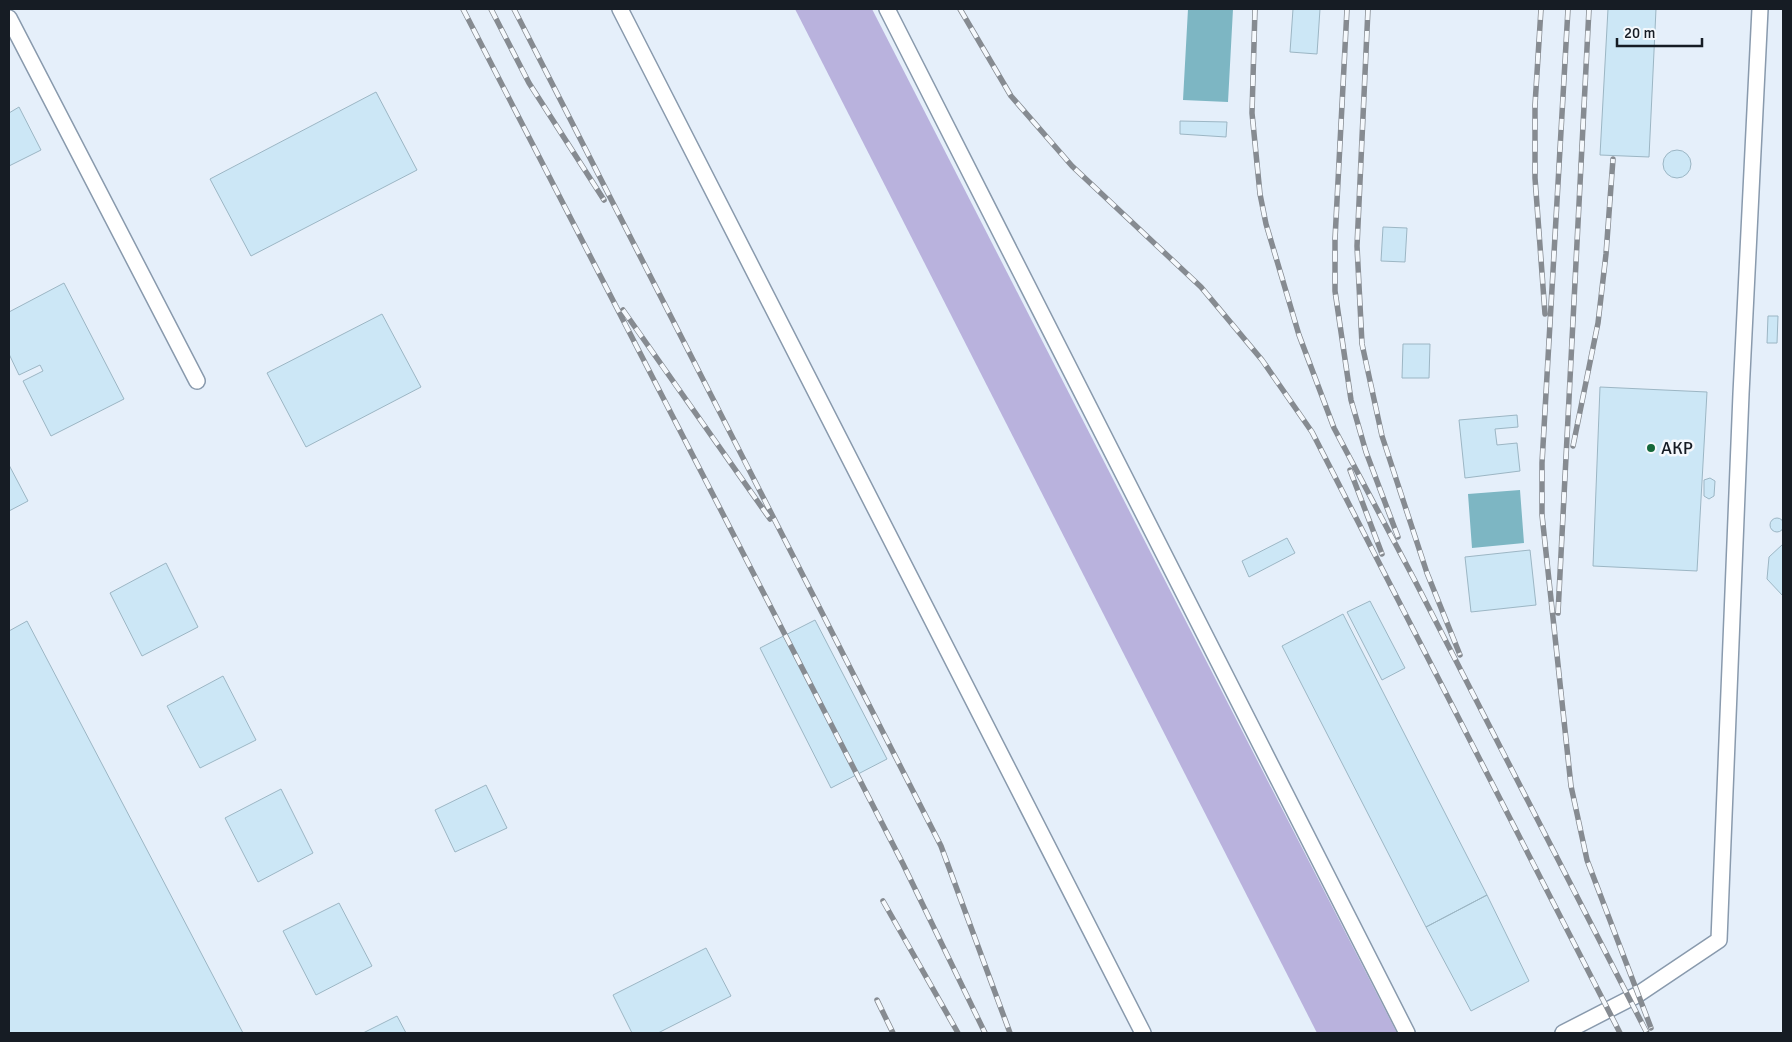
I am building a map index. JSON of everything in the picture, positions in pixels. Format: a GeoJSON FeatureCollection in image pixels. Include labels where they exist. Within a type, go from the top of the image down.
{"type":"FeatureCollection","features":[{"type":"Feature","properties":{"kind":"lane"},"geometry":{"type":"LineString","coordinates":[[620,9],[1143,1033]]}},
{"type":"Feature","properties":{"kind":"lane"},"geometry":{"type":"LineString","coordinates":[[887,9],[1407,1033]]}},
{"type":"Feature","properties":{"kind":"lane"},"geometry":{"type":"LineString","coordinates":[[1563,1033],[1637,995],[1719,940],[1741,404],[1760,9]]}},
{"type":"Feature","properties":{"kind":"lane"},"geometry":{"type":"LineString","coordinates":[[9,18],[197,381]]}},
{"type":"Feature","properties":{"kind":"shaded area"},"geometry":{"type":"Polygon","coordinates":[[[9,9],[1783,9],[1783,1033],[9,1033],[9,9]]]}},
{"type":"Feature","properties":{"kind":"shaded area"},"geometry":{"type":"Polygon","coordinates":[[[795,9],[872,9],[1397,1033],[1317,1033],[795,9]]]}},
{"type":"Feature","properties":{"kind":"water"},"geometry":{"type":"Polygon","coordinates":[[[1188,9],[1233,9],[1228,102],[1183,100],[1188,9]]]}},
{"type":"Feature","properties":{"kind":"water"},"geometry":{"type":"Polygon","coordinates":[[[1520,490],[1524,543],[1472,548],[1468,494],[1520,490]]]}},
{"type":"Feature","properties":{"kind":"building"},"geometry":{"type":"Polygon","coordinates":[[[1293,9],[1320,9],[1317,54],[1290,52],[1293,9]]]}},
{"type":"Feature","properties":{"kind":"building"},"geometry":{"type":"Polygon","coordinates":[[[1608,9],[1656,9],[1649,157],[1600,155],[1608,9]]]}},
{"type":"Feature","properties":{"kind":"building"},"geometry":{"type":"Polygon","coordinates":[[[376,92],[417,170],[251,256],[210,179],[376,92]]]}},
{"type":"Feature","properties":{"kind":"building"},"geometry":{"type":"Polygon","coordinates":[[[19,107],[41,150],[9,166],[9,113],[19,107]]]}},
{"type":"Feature","properties":{"kind":"building"},"geometry":{"type":"Polygon","coordinates":[[[1180,121],[1227,122],[1226,137],[1180,134],[1180,121]]]}},
{"type":"Feature","properties":{"kind":"building"},"geometry":{"type":"Polygon","coordinates":[[[1677,150],[1687,154],[1691,164],[1687,174],[1677,178],[1667,174],[1663,164],[1667,154],[1677,150]]]}},
{"type":"Feature","properties":{"kind":"building"},"geometry":{"type":"Polygon","coordinates":[[[1383,227],[1407,228],[1405,262],[1381,261],[1383,227]]]}},
{"type":"Feature","properties":{"kind":"building"},"geometry":{"type":"Polygon","coordinates":[[[64,283],[124,399],[51,436],[23,381],[43,371],[40,365],[19,375],[9,354],[9,312],[64,283]]]}},
{"type":"Feature","properties":{"kind":"building"},"geometry":{"type":"Polygon","coordinates":[[[382,314],[421,387],[306,447],[267,373],[382,314]]]}},
{"type":"Feature","properties":{"kind":"building"},"geometry":{"type":"Polygon","coordinates":[[[1768,316],[1778,316],[1777,343],[1767,343],[1768,316]]]}},
{"type":"Feature","properties":{"kind":"building"},"geometry":{"type":"Polygon","coordinates":[[[1403,344],[1430,344],[1429,378],[1402,378],[1403,344]]]}},
{"type":"Feature","properties":{"kind":"building","name":"AKP"},"geometry":{"type":"Polygon","coordinates":[[[1600,387],[1707,392],[1697,571],[1593,566],[1600,387]]]}},
{"type":"Feature","properties":{"kind":"building"},"geometry":{"type":"Polygon","coordinates":[[[1517,415],[1518,427],[1495,429],[1497,445],[1517,443],[1520,471],[1465,478],[1459,420],[1517,415]]]}},
{"type":"Feature","properties":{"kind":"building"},"geometry":{"type":"Polygon","coordinates":[[[9,465],[28,501],[9,511],[9,465]]]}},
{"type":"Feature","properties":{"kind":"building"},"geometry":{"type":"Polygon","coordinates":[[[1710,478],[1715,481],[1714,496],[1709,499],[1704,496],[1704,480],[1710,478]]]}},
{"type":"Feature","properties":{"kind":"building"},"geometry":{"type":"Polygon","coordinates":[[[1774,518],[1780,518],[1784,525],[1780,532],[1774,532],[1770,528],[1770,522],[1774,518]]]}},
{"type":"Feature","properties":{"kind":"building"},"geometry":{"type":"Polygon","coordinates":[[[1287,538],[1295,553],[1249,577],[1242,561],[1287,538]]]}},
{"type":"Feature","properties":{"kind":"building"},"geometry":{"type":"Polygon","coordinates":[[[1783,544],[1783,596],[1767,579],[1769,557],[1783,544]]]}},
{"type":"Feature","properties":{"kind":"building"},"geometry":{"type":"Polygon","coordinates":[[[1530,550],[1536,605],[1471,612],[1465,557],[1530,550]]]}},
{"type":"Feature","properties":{"kind":"building"},"geometry":{"type":"Polygon","coordinates":[[[166,563],[198,627],[142,656],[110,593],[166,563]]]}},
{"type":"Feature","properties":{"kind":"building"},"geometry":{"type":"Polygon","coordinates":[[[1370,601],[1405,668],[1382,680],[1347,612],[1370,601]]]}},
{"type":"Feature","properties":{"kind":"building"},"geometry":{"type":"Polygon","coordinates":[[[1343,614],[1487,895],[1426,927],[1282,646],[1343,614]]]}},
{"type":"Feature","properties":{"kind":"building"},"geometry":{"type":"Polygon","coordinates":[[[815,620],[887,759],[831,788],[760,648],[815,620]]]}},
{"type":"Feature","properties":{"kind":"building"},"geometry":{"type":"Polygon","coordinates":[[[27,621],[243,1033],[9,1033],[9,631],[27,621]]]}},
{"type":"Feature","properties":{"kind":"building"},"geometry":{"type":"Polygon","coordinates":[[[223,676],[256,740],[200,768],[167,706],[223,676]]]}},
{"type":"Feature","properties":{"kind":"building"},"geometry":{"type":"Polygon","coordinates":[[[486,785],[507,828],[455,852],[435,810],[486,785]]]}},
{"type":"Feature","properties":{"kind":"building"},"geometry":{"type":"Polygon","coordinates":[[[281,789],[313,853],[258,882],[225,818],[281,789]]]}},
{"type":"Feature","properties":{"kind":"building"},"geometry":{"type":"Polygon","coordinates":[[[1487,895],[1529,981],[1471,1011],[1426,927],[1487,895]]]}},
{"type":"Feature","properties":{"kind":"building"},"geometry":{"type":"Polygon","coordinates":[[[339,903],[372,966],[316,995],[283,931],[339,903]]]}},
{"type":"Feature","properties":{"kind":"building"},"geometry":{"type":"Polygon","coordinates":[[[706,948],[731,996],[658,1033],[632,1033],[613,995],[706,948]]]}},
{"type":"Feature","properties":{"kind":"building"},"geometry":{"type":"Polygon","coordinates":[[[397,1016],[406,1033],[363,1033],[397,1016]]]}},
{"type":"Feature","properties":{"kind":"railway"},"geometry":{"type":"LineString","coordinates":[[463,9],[903,864],[985,1033]]}},
{"type":"Feature","properties":{"kind":"railway"},"geometry":{"type":"LineString","coordinates":[[491,9],[529,83],[604,200]]}},
{"type":"Feature","properties":{"kind":"railway"},"geometry":{"type":"LineString","coordinates":[[514,9],[941,846],[1010,1033]]}},
{"type":"Feature","properties":{"kind":"railway"},"geometry":{"type":"LineString","coordinates":[[960,9],[1011,96],[1072,166],[1201,287],[1262,360],[1312,432],[1620,1033]]}},
{"type":"Feature","properties":{"kind":"railway"},"geometry":{"type":"LineString","coordinates":[[1255,9],[1252,113],[1260,194],[1266,224],[1299,335],[1334,428],[1414,579],[1647,1033]]}},
{"type":"Feature","properties":{"kind":"railway"},"geometry":{"type":"LineString","coordinates":[[1347,9],[1335,239],[1335,291],[1351,400],[1366,452],[1398,537]]}},
{"type":"Feature","properties":{"kind":"railway"},"geometry":{"type":"LineString","coordinates":[[1368,9],[1357,246],[1362,344],[1382,436],[1427,573],[1460,655]]}},
{"type":"Feature","properties":{"kind":"railway"},"geometry":{"type":"LineString","coordinates":[[1541,9],[1535,105],[1535,178],[1545,314]]}},
{"type":"Feature","properties":{"kind":"railway"},"geometry":{"type":"LineString","coordinates":[[1568,9],[1542,463],[1542,515],[1571,786],[1587,860],[1651,1028]]}},
{"type":"Feature","properties":{"kind":"railway"},"geometry":{"type":"LineString","coordinates":[[1558,613],[1589,9]]}},
{"type":"Feature","properties":{"kind":"railway"},"geometry":{"type":"LineString","coordinates":[[1573,446],[1598,323],[1606,254],[1613,159]]}},
{"type":"Feature","properties":{"kind":"railway"},"geometry":{"type":"LineString","coordinates":[[623,310],[770,519]]}},
{"type":"Feature","properties":{"kind":"railway"},"geometry":{"type":"LineString","coordinates":[[1350,470],[1382,554]]}},
{"type":"Feature","properties":{"kind":"railway"},"geometry":{"type":"LineString","coordinates":[[883,901],[958,1033]]}},
{"type":"Feature","properties":{"kind":"railway"},"geometry":{"type":"LineString","coordinates":[[877,1000],[893,1033]]}},
{"type":"Feature","properties":{"kind":"place","name":"AKP"},"geometry":{"type":"Point","coordinates":[1651,448]}}]}
